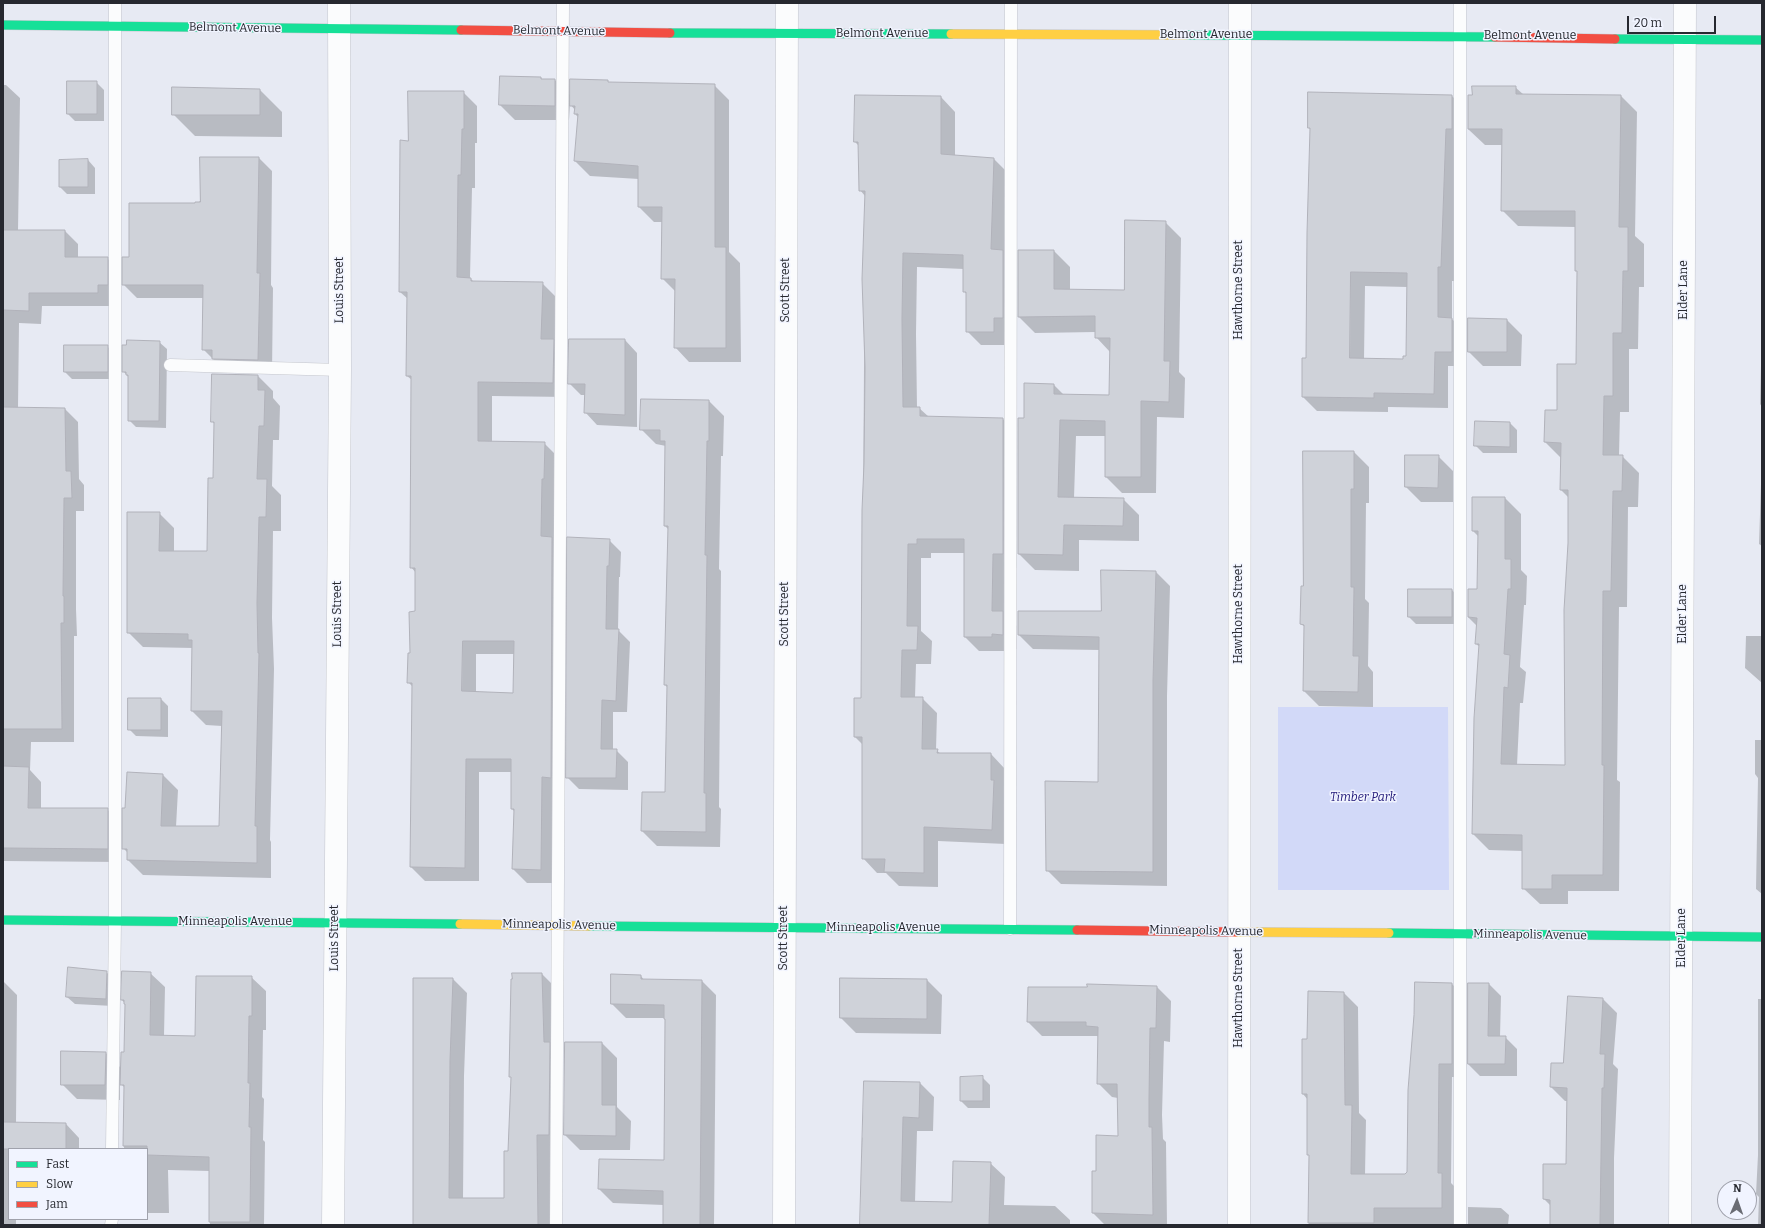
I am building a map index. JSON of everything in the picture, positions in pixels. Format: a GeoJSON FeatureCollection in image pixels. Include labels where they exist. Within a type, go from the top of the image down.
{"type":"FeatureCollection","features":[{"type":"Feature","properties":{"kind":"street","name":"Louis Street"},"geometry":{"type":"LineString","coordinates":[[333,1225],[340,370],[339,3]]}},
{"type":"Feature","properties":{"kind":"street","name":"Scott Street"},"geometry":{"type":"LineString","coordinates":[[784,1225],[786,3]]}},
{"type":"Feature","properties":{"kind":"street","name":"Hawthorne Street"},"geometry":{"type":"LineString","coordinates":[[1239,1225],[1238,932],[1240,3]]}},
{"type":"Feature","properties":{"kind":"street","name":"Elder Lane"},"geometry":{"type":"LineString","coordinates":[[1680,1225],[1685,3]]}},
{"type":"Feature","properties":{"kind":"street","name":"Belmont Avenue"},"geometry":{"type":"LineString","coordinates":[[3,25],[786,34],[1460,36],[1762,40]]}},
{"type":"Feature","properties":{"kind":"street","name":"Minneapolis Avenue"},"geometry":{"type":"LineString","coordinates":[[3,920],[336,922],[1762,937]]}},
{"type":"Feature","properties":{"kind":"lane"},"geometry":{"type":"LineString","coordinates":[[112,1148],[115,921],[116,3]]}},
{"type":"Feature","properties":{"kind":"lane"},"geometry":{"type":"LineString","coordinates":[[556,1225],[562,3]]}},
{"type":"Feature","properties":{"kind":"lane"},"geometry":{"type":"LineString","coordinates":[[1010,929],[1011,3]]}},
{"type":"Feature","properties":{"kind":"lane"},"geometry":{"type":"LineString","coordinates":[[1460,3],[1460,1225]]}},
{"type":"Feature","properties":{"kind":"lane"},"geometry":{"type":"LineString","coordinates":[[170,365],[340,370]]}},
{"type":"Feature","properties":{"kind":"green space","name":"Timber Park"},"geometry":{"type":"Polygon","coordinates":[[[1278,707],[1448,707],[1449,890],[1278,890],[1278,707]]]}},
{"type":"Feature","properties":{"kind":"building"},"geometry":{"type":"Polygon","coordinates":[[[500,76],[541,77],[541,79],[555,79],[555,106],[499,105],[500,76]]]}},
{"type":"Feature","properties":{"kind":"building"},"geometry":{"type":"Polygon","coordinates":[[[570,79],[608,80],[608,82],[715,84],[715,247],[726,247],[726,348],[674,348],[675,279],[661,279],[662,207],[638,207],[638,166],[574,161],[578,114],[574,114],[575,106],[570,106],[570,79]]]}},
{"type":"Feature","properties":{"kind":"building"},"geometry":{"type":"Polygon","coordinates":[[[67,81],[97,81],[97,114],[67,114],[67,81]]]}},
{"type":"Feature","properties":{"kind":"building"},"geometry":{"type":"Polygon","coordinates":[[[1472,86],[1516,86],[1516,94],[1621,95],[1619,227],[1628,227],[1628,271],[1623,271],[1622,333],[1613,333],[1613,396],[1604,396],[1603,455],[1623,455],[1622,491],[1613,491],[1611,591],[1603,591],[1603,875],[1552,875],[1552,889],[1522,889],[1522,835],[1472,834],[1474,718],[1479,644],[1475,644],[1477,618],[1468,617],[1468,589],[1477,589],[1478,531],[1472,531],[1472,497],[1505,497],[1505,559],[1511,559],[1511,589],[1508,589],[1504,654],[1510,655],[1508,688],[1504,687],[1501,764],[1565,765],[1564,610],[1568,543],[1568,490],[1560,490],[1561,443],[1544,442],[1545,410],[1557,410],[1557,364],[1576,364],[1577,271],[1575,271],[1575,211],[1501,211],[1502,129],[1468,129],[1468,95],[1472,95],[1472,86]]]}},
{"type":"Feature","properties":{"kind":"building"},"geometry":{"type":"Polygon","coordinates":[[[172,87],[260,89],[260,115],[172,115],[172,87]]]}},
{"type":"Feature","properties":{"kind":"building"},"geometry":{"type":"Polygon","coordinates":[[[408,91],[464,91],[464,129],[462,129],[461,175],[458,175],[457,277],[471,278],[471,281],[543,282],[541,339],[554,339],[553,383],[478,382],[478,441],[545,442],[544,479],[542,479],[541,536],[552,537],[551,778],[542,777],[541,870],[512,869],[514,809],[511,809],[511,759],[466,759],[465,868],[410,867],[412,683],[407,683],[408,653],[410,653],[409,612],[415,611],[415,568],[410,568],[411,376],[406,376],[407,292],[399,292],[400,140],[408,141],[408,91]],[[463,641],[462,691],[513,693],[514,641],[463,641]]]}},
{"type":"Feature","properties":{"kind":"building"},"geometry":{"type":"Polygon","coordinates":[[[1308,92],[1452,95],[1452,129],[1446,129],[1441,267],[1438,267],[1438,317],[1452,318],[1452,352],[1435,352],[1434,394],[1374,393],[1374,398],[1302,397],[1302,358],[1306,358],[1310,128],[1308,128],[1308,92]],[[1351,272],[1350,358],[1403,359],[1403,356],[1406,356],[1407,273],[1351,272]]]}},
{"type":"Feature","properties":{"kind":"building"},"geometry":{"type":"Polygon","coordinates":[[[855,95],[941,96],[941,154],[994,158],[991,249],[1003,250],[1003,318],[994,318],[994,332],[966,332],[966,292],[963,292],[963,255],[903,253],[903,407],[920,407],[920,416],[1003,418],[1003,554],[993,554],[992,611],[1003,611],[1003,635],[992,634],[992,637],[964,637],[964,539],[917,539],[917,544],[908,544],[907,626],[918,626],[917,650],[902,650],[901,697],[923,697],[922,749],[938,749],[937,753],[991,753],[991,780],[994,780],[992,830],[924,827],[924,873],[884,872],[885,859],[862,859],[862,737],[854,737],[854,698],[861,698],[862,510],[865,367],[862,279],[865,191],[859,191],[858,142],[854,142],[855,95]]]}},
{"type":"Feature","properties":{"kind":"building"},"geometry":{"type":"Polygon","coordinates":[[[200,157],[259,157],[257,273],[260,273],[258,360],[212,359],[212,350],[202,350],[203,285],[122,285],[122,257],[129,257],[129,203],[200,202],[200,157]]]}},
{"type":"Feature","properties":{"kind":"building"},"geometry":{"type":"Polygon","coordinates":[[[88,159],[88,187],[59,187],[59,160],[88,159]]]}},
{"type":"Feature","properties":{"kind":"building"},"geometry":{"type":"Polygon","coordinates":[[[1125,220],[1166,221],[1164,361],[1170,361],[1169,402],[1141,401],[1141,477],[1105,477],[1105,421],[1060,420],[1058,497],[1124,498],[1123,526],[1064,525],[1063,555],[1018,554],[1018,418],[1024,418],[1024,383],[1054,384],[1054,394],[1109,395],[1110,338],[1095,338],[1095,316],[1018,317],[1018,250],[1054,250],[1054,289],[1124,290],[1125,220]]]}},
{"type":"Feature","properties":{"kind":"building"},"geometry":{"type":"Polygon","coordinates":[[[3,230],[65,230],[65,257],[108,257],[108,285],[98,285],[98,293],[29,293],[29,311],[3,310],[3,230]]]}},
{"type":"Feature","properties":{"kind":"building"},"geometry":{"type":"Polygon","coordinates":[[[1468,318],[1507,319],[1507,352],[1468,352],[1468,318]]]}},
{"type":"Feature","properties":{"kind":"building"},"geometry":{"type":"Polygon","coordinates":[[[569,339],[625,339],[625,415],[584,413],[585,384],[568,384],[569,339]]]}},
{"type":"Feature","properties":{"kind":"building"},"geometry":{"type":"Polygon","coordinates":[[[127,340],[160,341],[159,421],[128,421],[128,375],[126,375],[126,372],[122,372],[122,345],[126,345],[127,340]]]}},
{"type":"Feature","properties":{"kind":"building"},"geometry":{"type":"Polygon","coordinates":[[[64,345],[108,345],[108,372],[64,372],[64,345]]]}},
{"type":"Feature","properties":{"kind":"building"},"geometry":{"type":"Polygon","coordinates":[[[212,374],[258,375],[258,390],[265,390],[264,426],[259,426],[257,479],[267,479],[266,517],[259,517],[257,603],[259,653],[255,826],[257,826],[257,863],[127,860],[127,849],[122,849],[122,808],[125,808],[127,772],[163,774],[161,826],[219,826],[222,711],[191,711],[192,640],[188,640],[188,634],[127,633],[127,512],[160,512],[159,551],[207,551],[208,478],[213,478],[214,422],[211,422],[212,374]]]}},
{"type":"Feature","properties":{"kind":"building"},"geometry":{"type":"Polygon","coordinates":[[[641,399],[709,400],[705,555],[707,555],[704,793],[706,793],[706,832],[641,831],[642,792],[665,792],[667,685],[664,685],[668,526],[664,526],[665,441],[660,441],[660,430],[640,430],[641,399]]]}},
{"type":"Feature","properties":{"kind":"building"},"geometry":{"type":"Polygon","coordinates":[[[3,407],[65,408],[66,471],[71,471],[72,498],[64,498],[64,623],[61,623],[62,729],[3,729],[3,407]]]}},
{"type":"Feature","properties":{"kind":"building"},"geometry":{"type":"Polygon","coordinates":[[[1475,421],[1510,422],[1510,447],[1474,446],[1475,421]]]}},
{"type":"Feature","properties":{"kind":"building"},"geometry":{"type":"Polygon","coordinates":[[[1303,451],[1354,451],[1354,489],[1351,489],[1351,587],[1354,587],[1353,656],[1359,656],[1358,692],[1303,691],[1304,625],[1300,624],[1301,586],[1303,586],[1303,451]]]}},
{"type":"Feature","properties":{"kind":"building"},"geometry":{"type":"Polygon","coordinates":[[[1405,455],[1439,455],[1438,488],[1405,487],[1405,455]]]}},
{"type":"Feature","properties":{"kind":"building"},"geometry":{"type":"Polygon","coordinates":[[[567,537],[610,539],[609,566],[607,566],[606,629],[619,629],[616,701],[602,700],[601,749],[617,749],[616,778],[566,778],[567,537]]]}},
{"type":"Feature","properties":{"kind":"building"},"geometry":{"type":"Polygon","coordinates":[[[1101,570],[1156,571],[1153,681],[1153,872],[1046,871],[1045,781],[1098,782],[1099,637],[1018,635],[1018,611],[1101,611],[1101,570]]]}},
{"type":"Feature","properties":{"kind":"building"},"geometry":{"type":"Polygon","coordinates":[[[1408,589],[1452,589],[1452,617],[1408,617],[1408,589]]]}},
{"type":"Feature","properties":{"kind":"building"},"geometry":{"type":"Polygon","coordinates":[[[128,698],[161,698],[161,730],[128,730],[128,698]]]}},
{"type":"Feature","properties":{"kind":"building"},"geometry":{"type":"Polygon","coordinates":[[[3,766],[29,767],[28,808],[108,808],[108,849],[3,848],[3,766]]]}},
{"type":"Feature","properties":{"kind":"building"},"geometry":{"type":"Polygon","coordinates":[[[68,967],[107,971],[106,999],[66,997],[68,967]]]}},
{"type":"Feature","properties":{"kind":"building"},"geometry":{"type":"Polygon","coordinates":[[[122,971],[151,972],[150,1035],[195,1036],[196,976],[252,976],[252,1016],[249,1016],[248,1083],[250,1083],[249,1127],[251,1127],[250,1222],[209,1222],[209,1157],[148,1155],[147,1146],[123,1146],[124,1085],[120,1085],[121,1052],[124,1052],[125,1004],[124,1000],[121,1000],[122,971]]]}},
{"type":"Feature","properties":{"kind":"building"},"geometry":{"type":"Polygon","coordinates":[[[512,973],[542,973],[544,1042],[550,1042],[549,1135],[537,1135],[538,1225],[413,1225],[413,978],[453,978],[450,1061],[449,1198],[504,1198],[504,1151],[508,1151],[511,1077],[509,1077],[512,973]]]}},
{"type":"Feature","properties":{"kind":"building"},"geometry":{"type":"Polygon","coordinates":[[[611,974],[641,975],[641,979],[702,980],[700,1225],[663,1225],[663,1191],[598,1189],[599,1159],[664,1160],[664,1005],[611,1004],[611,974]]]}},
{"type":"Feature","properties":{"kind":"building"},"geometry":{"type":"Polygon","coordinates":[[[840,978],[927,979],[927,1019],[840,1018],[840,978]]]}},
{"type":"Feature","properties":{"kind":"building"},"geometry":{"type":"Polygon","coordinates":[[[1415,982],[1452,983],[1452,1064],[1439,1064],[1438,1173],[1442,1173],[1442,1208],[1374,1208],[1374,1223],[1308,1223],[1309,1155],[1307,1155],[1307,1094],[1302,1094],[1302,1039],[1307,1039],[1308,991],[1344,992],[1345,1105],[1352,1105],[1351,1174],[1405,1174],[1407,1172],[1408,1090],[1415,982]]]}},
{"type":"Feature","properties":{"kind":"building"},"geometry":{"type":"Polygon","coordinates":[[[1468,983],[1489,983],[1488,1036],[1506,1036],[1505,1064],[1468,1064],[1468,983]]]}},
{"type":"Feature","properties":{"kind":"building"},"geometry":{"type":"Polygon","coordinates":[[[1087,984],[1157,986],[1156,1028],[1150,1028],[1149,1127],[1152,1127],[1153,1215],[1092,1213],[1092,1171],[1096,1171],[1096,1135],[1118,1136],[1117,1084],[1097,1084],[1098,1027],[1086,1026],[1086,1022],[1027,1022],[1028,987],[1087,987],[1087,984]]]}},
{"type":"Feature","properties":{"kind":"building"},"geometry":{"type":"Polygon","coordinates":[[[1568,996],[1603,998],[1600,1054],[1605,1054],[1604,1088],[1602,1088],[1600,1225],[1550,1225],[1550,1200],[1543,1199],[1543,1164],[1566,1164],[1567,1088],[1550,1087],[1551,1063],[1563,1063],[1568,996]]]}},
{"type":"Feature","properties":{"kind":"building"},"geometry":{"type":"Polygon","coordinates":[[[565,1042],[602,1042],[602,1105],[616,1105],[616,1136],[564,1135],[565,1042]]]}},
{"type":"Feature","properties":{"kind":"building"},"geometry":{"type":"Polygon","coordinates":[[[61,1051],[106,1052],[105,1085],[61,1085],[61,1051]]]}},
{"type":"Feature","properties":{"kind":"building"},"geometry":{"type":"Polygon","coordinates":[[[983,1076],[983,1101],[960,1101],[960,1077],[983,1076]]]}},
{"type":"Feature","properties":{"kind":"building"},"geometry":{"type":"Polygon","coordinates":[[[864,1081],[920,1082],[919,1118],[903,1117],[901,1201],[952,1202],[953,1161],[991,1162],[989,1225],[860,1225],[864,1081]]]}},
{"type":"Feature","properties":{"kind":"building"},"geometry":{"type":"Polygon","coordinates":[[[3,1122],[66,1123],[66,1148],[3,1149],[3,1122]]]}},
{"type":"Feature","properties":{"kind":"traffic: fast"},"geometry":{"type":"LineString","coordinates":[[3,25],[461,30]]}},
{"type":"Feature","properties":{"kind":"traffic: fast"},"geometry":{"type":"LineString","coordinates":[[670,33],[951,34]]}},
{"type":"Feature","properties":{"kind":"traffic: fast"},"geometry":{"type":"LineString","coordinates":[[1186,35],[1495,37]]}},
{"type":"Feature","properties":{"kind":"traffic: fast"},"geometry":{"type":"LineString","coordinates":[[1615,39],[1762,40]]}},
{"type":"Feature","properties":{"kind":"traffic: fast"},"geometry":{"type":"LineString","coordinates":[[3,920],[460,924]]}},
{"type":"Feature","properties":{"kind":"traffic: fast"},"geometry":{"type":"LineString","coordinates":[[590,926],[1077,930]]}},
{"type":"Feature","properties":{"kind":"traffic: fast"},"geometry":{"type":"LineString","coordinates":[[1389,933],[1762,937]]}},
{"type":"Feature","properties":{"kind":"traffic: slow"},"geometry":{"type":"LineString","coordinates":[[951,34],[1186,35]]}},
{"type":"Feature","properties":{"kind":"traffic: slow"},"geometry":{"type":"LineString","coordinates":[[460,924],[590,926]]}},
{"type":"Feature","properties":{"kind":"traffic: slow"},"geometry":{"type":"LineString","coordinates":[[1236,932],[1389,933]]}},
{"type":"Feature","properties":{"kind":"traffic: jam"},"geometry":{"type":"LineString","coordinates":[[461,30],[670,33]]}},
{"type":"Feature","properties":{"kind":"traffic: jam"},"geometry":{"type":"LineString","coordinates":[[1495,37],[1615,39]]}},
{"type":"Feature","properties":{"kind":"traffic: jam"},"geometry":{"type":"LineString","coordinates":[[1077,930],[1236,932]]}}]}
